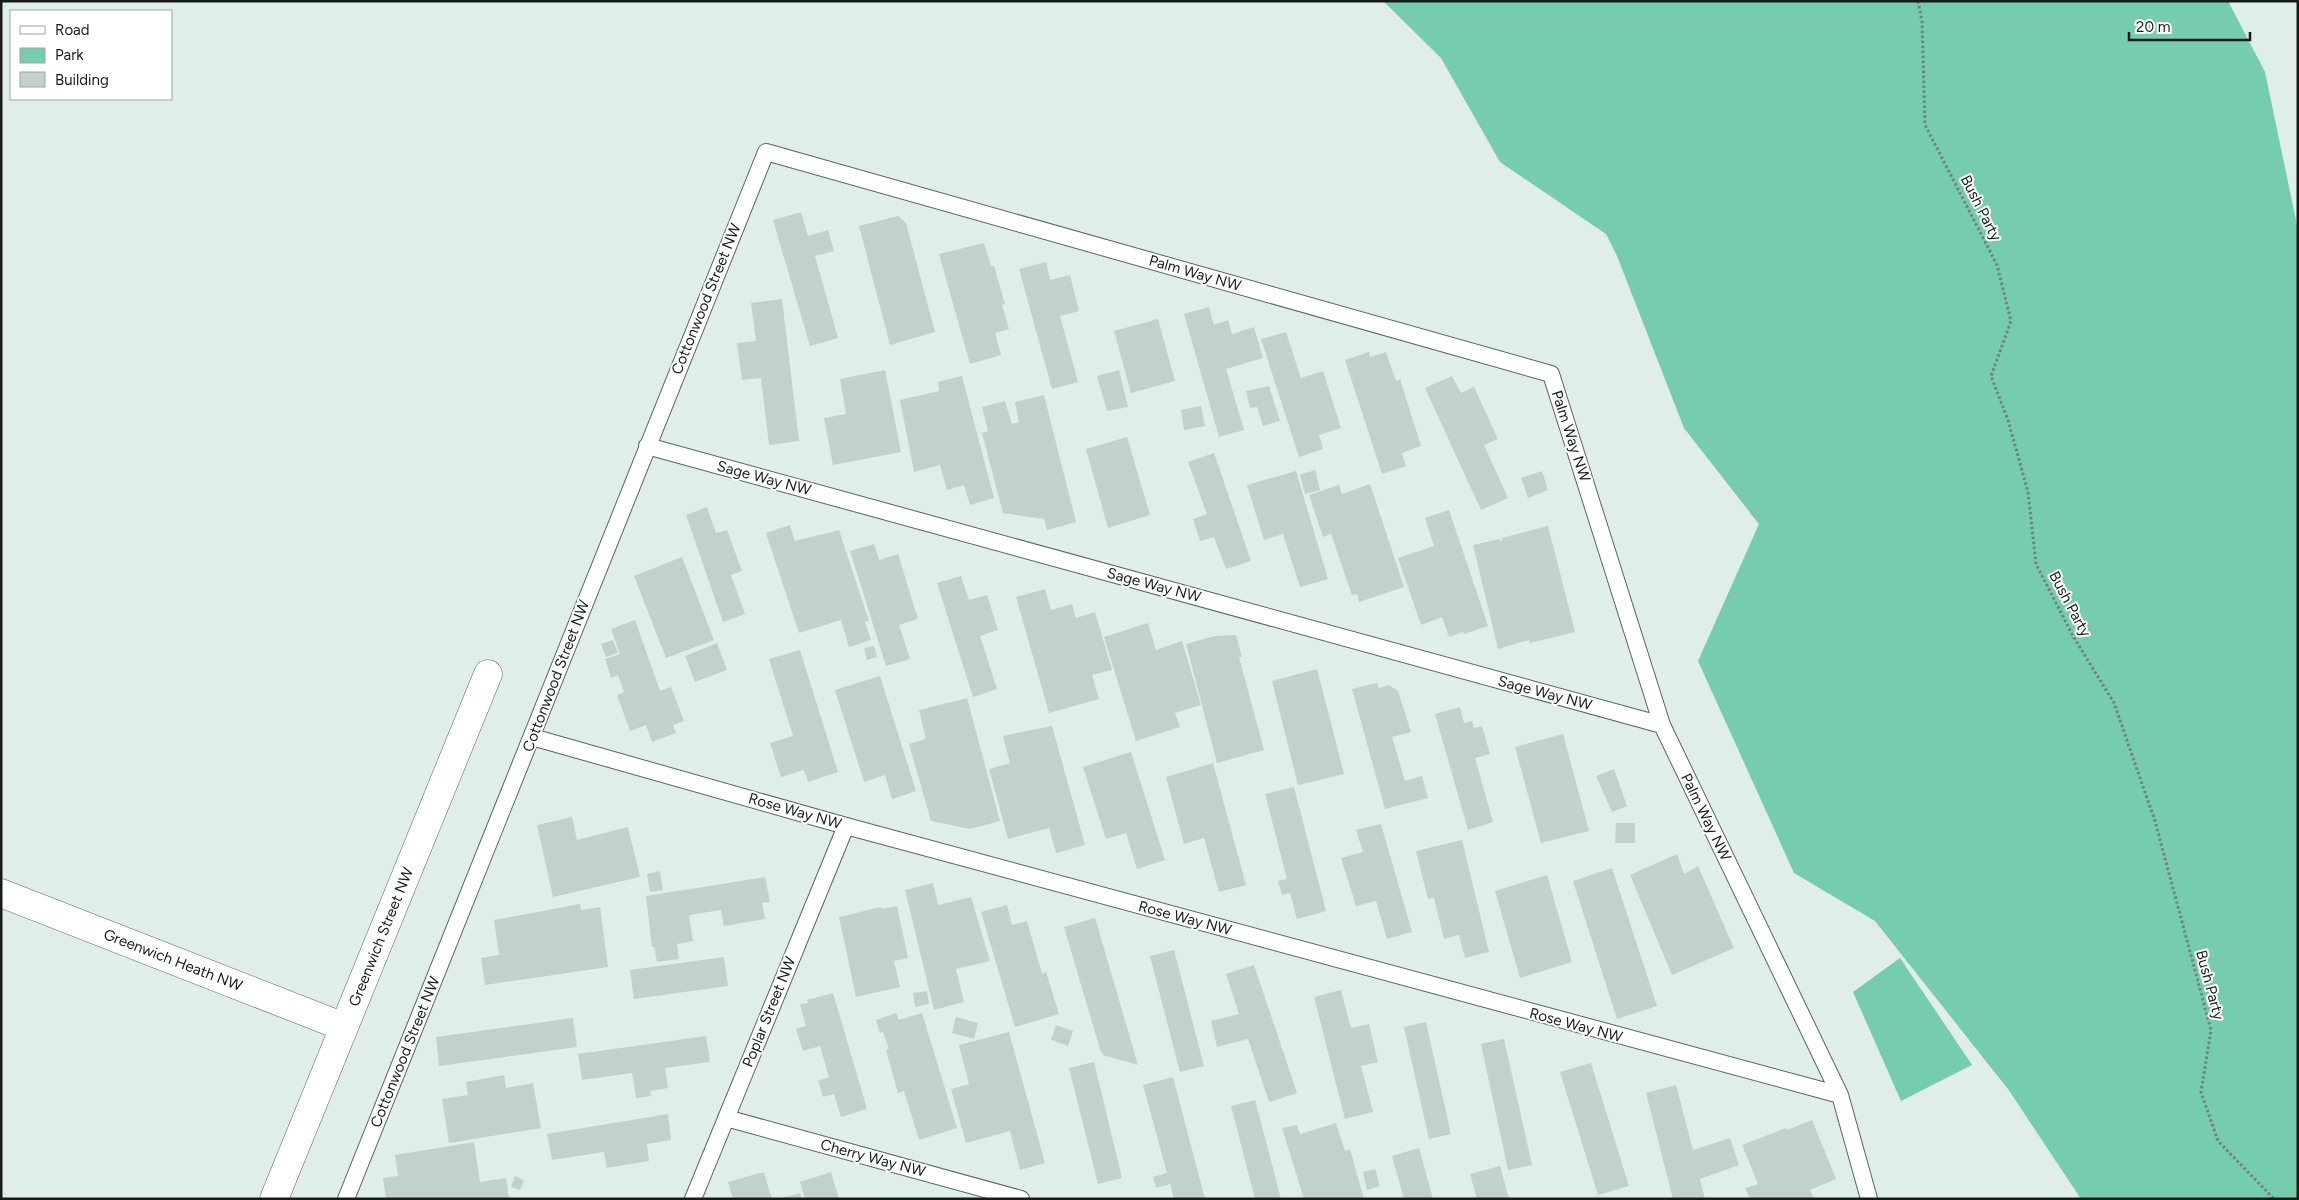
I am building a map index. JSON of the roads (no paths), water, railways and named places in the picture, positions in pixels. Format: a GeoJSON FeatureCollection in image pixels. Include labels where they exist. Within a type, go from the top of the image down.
{"type":"FeatureCollection","features":[{"type":"Feature","properties":{"kind":"street","name":"Greenwich Street NW"},"geometry":{"type":"LineString","coordinates":[[274,1199],[488,674]]}},
{"type":"Feature","properties":{"kind":"street","name":"Greenwich Heath NW"},"geometry":{"type":"LineString","coordinates":[[1,893],[344,1027]]}},
{"type":"Feature","properties":{"kind":"lane","name":"Cottonwood Street NW"},"geometry":{"type":"LineString","coordinates":[[346,1199],[766,152]]}},
{"type":"Feature","properties":{"kind":"lane","name":"Palm Way NW"},"geometry":{"type":"LineString","coordinates":[[766,152],[1551,374],[1662,725],[1840,1095],[1869,1199]]}},
{"type":"Feature","properties":{"kind":"lane","name":"Sage Way NW"},"geometry":{"type":"LineString","coordinates":[[647,446],[1662,725]]}},
{"type":"Feature","properties":{"kind":"lane","name":"Rose Way NW"},"geometry":{"type":"LineString","coordinates":[[532,737],[846,826],[1840,1095]]}},
{"type":"Feature","properties":{"kind":"lane","name":"Poplar Street NW"},"geometry":{"type":"LineString","coordinates":[[693,1199],[846,826]]}},
{"type":"Feature","properties":{"kind":"lane","name":"Cherry Way NW"},"geometry":{"type":"LineString","coordinates":[[726,1118],[1021,1199]]}}]}
